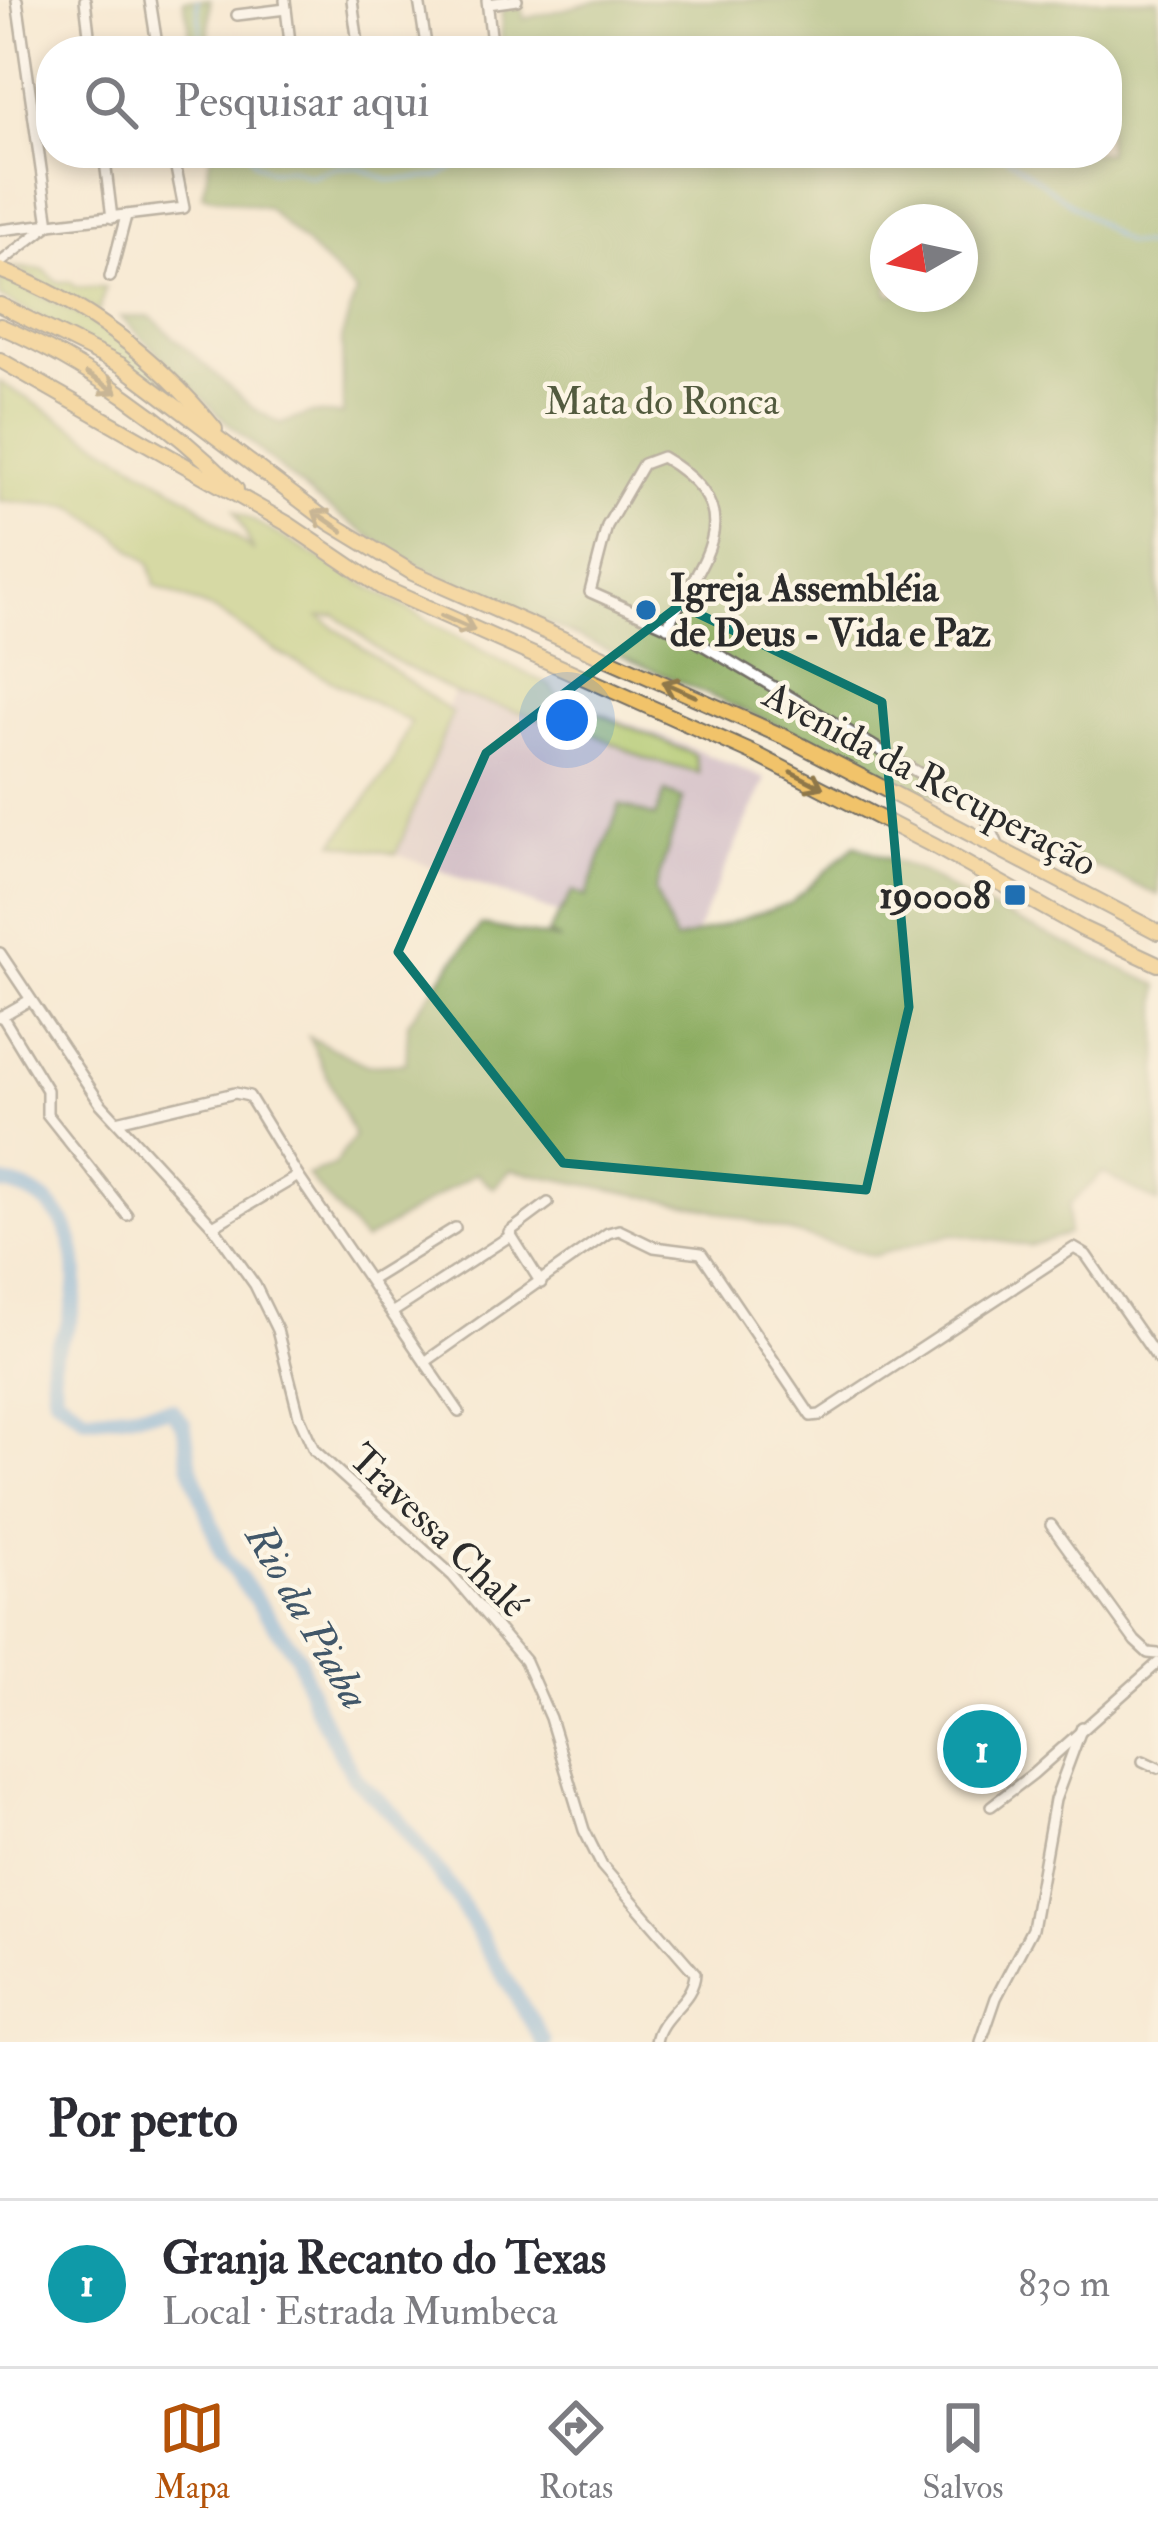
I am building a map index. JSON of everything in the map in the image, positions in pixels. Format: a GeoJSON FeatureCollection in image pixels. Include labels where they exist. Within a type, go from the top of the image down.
{"type":"FeatureCollection","features":[{"type":"Feature","properties":{"kind":"highway"},"geometry":{"type":"LineString","coordinates":[[0,267],[72,304],[141,351],[229,447]]}},
{"type":"Feature","properties":{"kind":"highway"},"geometry":{"type":"LineString","coordinates":[[0,304],[121,365],[229,447]]}},
{"type":"Feature","properties":{"kind":"highway"},"geometry":{"type":"LineString","coordinates":[[0,326],[142,408],[204,457],[249,501]]}},
{"type":"Feature","properties":{"kind":"highway"},"geometry":{"type":"LineString","coordinates":[[0,359],[249,501],[381,587],[758,755],[1158,964]]}},
{"type":"Feature","properties":{"kind":"highway","name":"Avenida da Recuperação"},"geometry":{"type":"LineString","coordinates":[[229,447],[328,522],[413,573],[789,740],[1158,932]]}},
{"type":"Feature","properties":{"kind":"street"},"geometry":{"type":"LineString","coordinates":[[17,0],[36,134]]}},
{"type":"Feature","properties":{"kind":"street"},"geometry":{"type":"LineString","coordinates":[[85,0],[90,36]]}},
{"type":"Feature","properties":{"kind":"street"},"geometry":{"type":"LineString","coordinates":[[150,0],[156,36]]}},
{"type":"Feature","properties":{"kind":"street"},"geometry":{"type":"LineString","coordinates":[[352,0],[357,36]]}},
{"type":"Feature","properties":{"kind":"street"},"geometry":{"type":"LineString","coordinates":[[419,0],[425,36]]}},
{"type":"Feature","properties":{"kind":"street"},"geometry":{"type":"LineString","coordinates":[[491,35],[488,2],[517,0]]}},
{"type":"Feature","properties":{"kind":"street"},"geometry":{"type":"LineString","coordinates":[[237,16],[286,4],[289,36]]}},
{"type":"Feature","properties":{"kind":"street"},"geometry":{"type":"LineString","coordinates":[[41,168],[49,225]]}},
{"type":"Feature","properties":{"kind":"street"},"geometry":{"type":"LineString","coordinates":[[106,168],[112,218]]}},
{"type":"Feature","properties":{"kind":"street"},"geometry":{"type":"LineString","coordinates":[[0,230],[184,208],[176,168]]}},
{"type":"Feature","properties":{"kind":"street"},"geometry":{"type":"LineString","coordinates":[[110,277],[126,216]]}},
{"type":"Feature","properties":{"kind":"street"},"geometry":{"type":"LineString","coordinates":[[0,267],[49,225]]}},
{"type":"Feature","properties":{"kind":"street"},"geometry":{"type":"LineString","coordinates":[[667,627],[712,542],[717,523],[710,502],[681,468],[662,457],[643,464],[607,526],[590,592],[667,627],[983,811],[1002,852]]}},
{"type":"Feature","properties":{"kind":"street","name":"Travessa Chalé"},"geometry":{"type":"LineString","coordinates":[[0,953],[76,1070],[213,1226],[268,1306],[298,1416],[314,1450],[453,1576],[525,1661],[550,1718],[584,1830],[602,1866],[695,1973],[694,1984],[659,2028],[656,2042]]}},
{"type":"Feature","properties":{"kind":"street"},"geometry":{"type":"LineString","coordinates":[[30,1000],[1,1016],[46,1090],[47,1114],[128,1215]]}},
{"type":"Feature","properties":{"kind":"street"},"geometry":{"type":"LineString","coordinates":[[117,1121],[245,1094],[459,1412]]}},
{"type":"Feature","properties":{"kind":"street"},"geometry":{"type":"LineString","coordinates":[[213,1226],[298,1176]]}},
{"type":"Feature","properties":{"kind":"street"},"geometry":{"type":"LineString","coordinates":[[393,1312],[548,1203]]}},
{"type":"Feature","properties":{"kind":"street"},"geometry":{"type":"LineString","coordinates":[[372,1279],[455,1228]]}},
{"type":"Feature","properties":{"kind":"street"},"geometry":{"type":"LineString","coordinates":[[424,1362],[619,1230],[654,1246],[700,1253],[808,1414],[820,1415],[1074,1248],[1086,1255],[1158,1359]]}},
{"type":"Feature","properties":{"kind":"street"},"geometry":{"type":"LineString","coordinates":[[509,1234],[542,1283]]}},
{"type":"Feature","properties":{"kind":"street"},"geometry":{"type":"LineString","coordinates":[[991,1806],[1033,1774],[1158,1658],[1135,1641],[1051,1525]]}},
{"type":"Feature","properties":{"kind":"street"},"geometry":{"type":"LineString","coordinates":[[982,2042],[996,1998],[1032,1930],[1055,1800],[1082,1727]]}},
{"type":"Feature","properties":{"kind":"street"},"geometry":{"type":"LineString","coordinates":[[1142,1761],[1158,1768]]}},
{"type":"Feature","properties":{"kind":"highlighted area"},"geometry":{"type":"Polygon","coordinates":[[[680,605],[882,702],[909,1007],[866,1190],[563,1163],[398,952],[486,753],[680,605]]]}},
{"type":"Feature","properties":{"kind":"shaded area"},"geometry":{"type":"Polygon","coordinates":[[[469,657],[766,779],[683,960],[396,854],[469,657]]]}},
{"type":"Feature","properties":{"kind":"green space"},"geometry":{"type":"Polygon","coordinates":[[[183,0],[210,0],[209,36],[189,36],[183,0]]]}},
{"type":"Feature","properties":{"kind":"green space","name":"Mata do Ronca"},"geometry":{"type":"Polygon","coordinates":[[[600,0],[1158,0],[1158,895],[403,559],[314,498],[222,418],[121,317],[151,317],[253,408],[281,424],[311,413],[343,415],[342,336],[356,292],[267,208],[203,195],[208,168],[1122,168],[1122,36],[501,36],[502,9],[522,7],[524,19],[600,0]]]}},
{"type":"Feature","properties":{"kind":"green space"},"geometry":{"type":"Polygon","coordinates":[[[11,267],[44,270],[58,282],[71,282],[75,287],[105,288],[99,312],[11,267]]]}},
{"type":"Feature","properties":{"kind":"green space"},"geometry":{"type":"Polygon","coordinates":[[[0,275],[88,319],[142,355],[197,413],[97,347],[0,297],[0,275]]]}},
{"type":"Feature","properties":{"kind":"green space"},"geometry":{"type":"Polygon","coordinates":[[[0,382],[191,499],[254,552],[235,511],[549,685],[558,696],[695,755],[699,773],[646,759],[592,733],[459,695],[385,655],[336,615],[320,617],[452,713],[396,854],[334,843],[391,766],[410,722],[279,653],[218,612],[155,586],[150,564],[72,506],[0,501],[0,382]]]}},
{"type":"Feature","properties":{"kind":"green space"},"geometry":{"type":"Polygon","coordinates":[[[665,792],[683,799],[655,891],[675,941],[791,903],[855,845],[1158,985],[1158,1203],[1103,1173],[1069,1205],[1068,1234],[1029,1246],[953,1234],[873,1256],[710,1209],[511,1170],[493,1188],[476,1173],[364,1241],[307,1175],[334,1165],[354,1136],[309,1037],[367,1065],[406,1063],[408,1022],[481,925],[561,940],[548,934],[573,891],[586,897],[620,805],[655,817],[665,792]]]}},
{"type":"Feature","properties":{"kind":"waterway"},"geometry":{"type":"LineString","coordinates":[[197,0],[201,36]]}},
{"type":"Feature","properties":{"kind":"waterway"},"geometry":{"type":"LineString","coordinates":[[264,168],[310,176],[335,168]]}},
{"type":"Feature","properties":{"kind":"waterway"},"geometry":{"type":"LineString","coordinates":[[359,168],[388,180],[438,177],[454,168]]}},
{"type":"Feature","properties":{"kind":"waterway"},"geometry":{"type":"LineString","coordinates":[[1022,168],[1125,243],[1158,246]]}},
{"type":"Feature","properties":{"kind":"waterway","name":"Rio da Piaba"},"geometry":{"type":"LineString","coordinates":[[0,1183],[43,1200],[58,1215],[74,1253],[74,1298],[53,1357],[55,1395],[86,1418],[171,1409],[184,1425],[190,1464],[223,1556],[298,1656],[314,1704],[355,1778],[394,1815],[454,1893],[544,2042]]}},
{"type":"Feature","properties":{"kind":"place","name":"Igreja Assembléia de Deus - Vida e Paz"},"geometry":{"type":"Point","coordinates":[646,610]}},
{"type":"Feature","properties":{"kind":"place","name":"190008"},"geometry":{"type":"Point","coordinates":[1015,895]}},
{"type":"Feature","properties":{"kind":"place","name":"Granja Recanto do Texas"},"geometry":{"type":"Point","coordinates":[982,1749]}}]}
